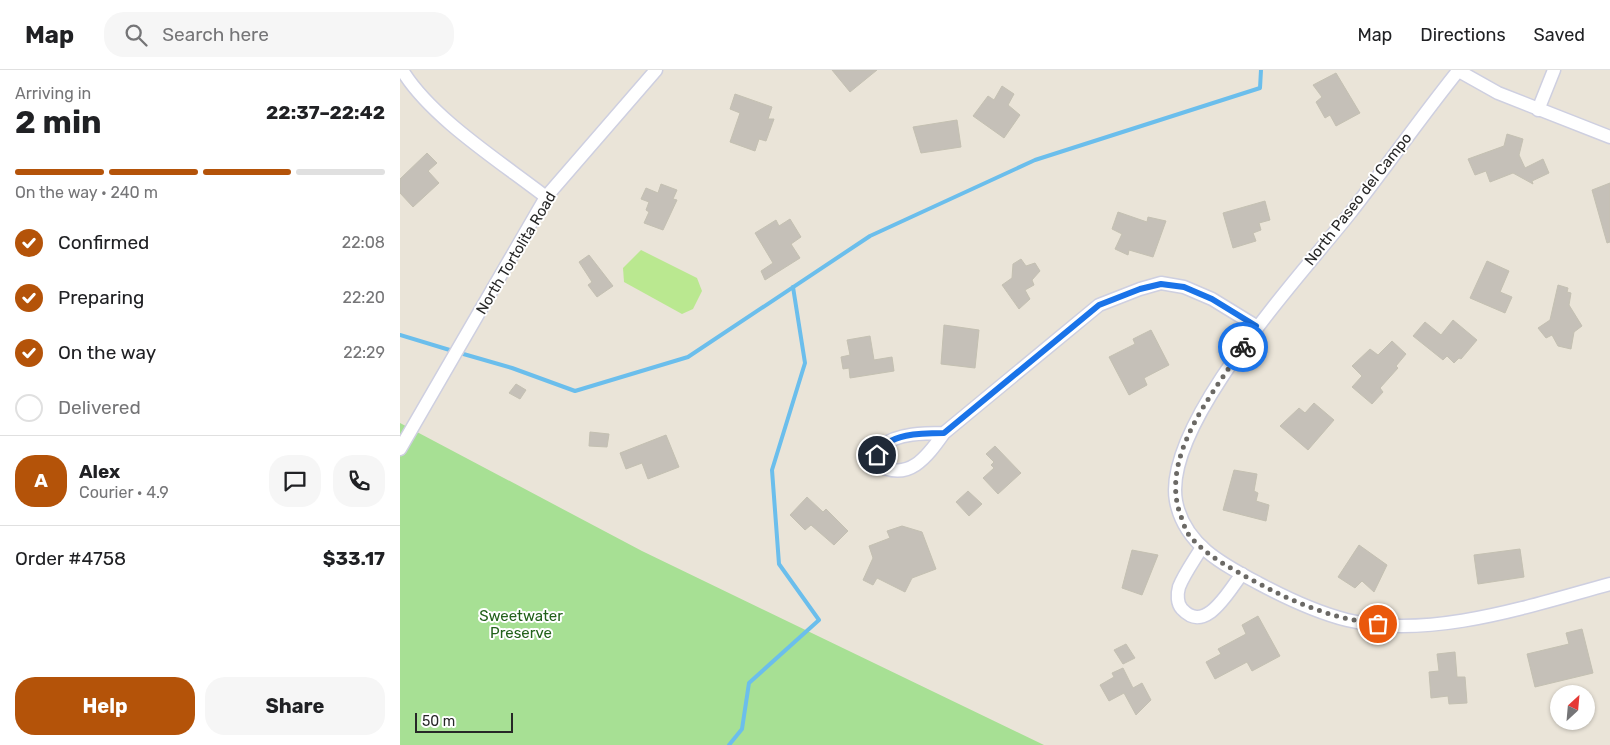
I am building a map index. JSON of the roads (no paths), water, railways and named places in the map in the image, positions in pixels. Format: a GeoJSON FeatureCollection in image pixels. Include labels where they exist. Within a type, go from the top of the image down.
{"type":"FeatureCollection","features":[{"type":"Feature","properties":{"kind":"street"},"geometry":{"type":"LineString","coordinates":[[402,70],[414,89],[448,121],[546,197]]}},
{"type":"Feature","properties":{"kind":"street","name":"North Tortolita Road"},"geometry":{"type":"LineString","coordinates":[[400,449],[458,352],[546,197],[656,70]]}},
{"type":"Feature","properties":{"kind":"street"},"geometry":{"type":"LineString","coordinates":[[1538,110],[1554,70]]}},
{"type":"Feature","properties":{"kind":"street"},"geometry":{"type":"LineString","coordinates":[[1458,71],[1498,94],[1610,137]]}},
{"type":"Feature","properties":{"kind":"street","name":"North Paseo del Campo"},"geometry":{"type":"LineString","coordinates":[[1458,71],[1350,213],[1256,326],[1191,428],[1177,471],[1176,500],[1188,534],[1220,563],[1310,609],[1348,620],[1392,626],[1444,623],[1521,607],[1610,584]]}},
{"type":"Feature","properties":{"kind":"street"},"geometry":{"type":"LineString","coordinates":[[944,433],[925,433],[895,439],[881,446],[877,455],[877,464],[887,470],[898,472],[910,469],[934,447],[944,433],[1099,305],[1140,289],[1161,284],[1184,287],[1212,299],[1256,326]]}},
{"type":"Feature","properties":{"kind":"street"},"geometry":{"type":"LineString","coordinates":[[1202,546],[1179,587],[1178,603],[1183,610],[1193,616],[1202,617],[1214,610],[1242,574]]}},
{"type":"Feature","properties":{"kind":"waterway"},"geometry":{"type":"LineString","coordinates":[[460,353],[512,368],[575,391],[688,357],[870,236],[1035,160],[1260,88],[1261,70]]}},
{"type":"Feature","properties":{"kind":"waterway"},"geometry":{"type":"LineString","coordinates":[[729,745],[742,729],[749,683],[819,620],[779,564],[772,470],[805,363],[793,287]]}},
{"type":"Feature","properties":{"kind":"waterway"},"geometry":{"type":"LineString","coordinates":[[400,335],[453,351]]}},
{"type":"Feature","properties":{"kind":"park label","name":"Sweetwater Preserve"},"geometry":{"type":"Point","coordinates":[521,624]}}]}
